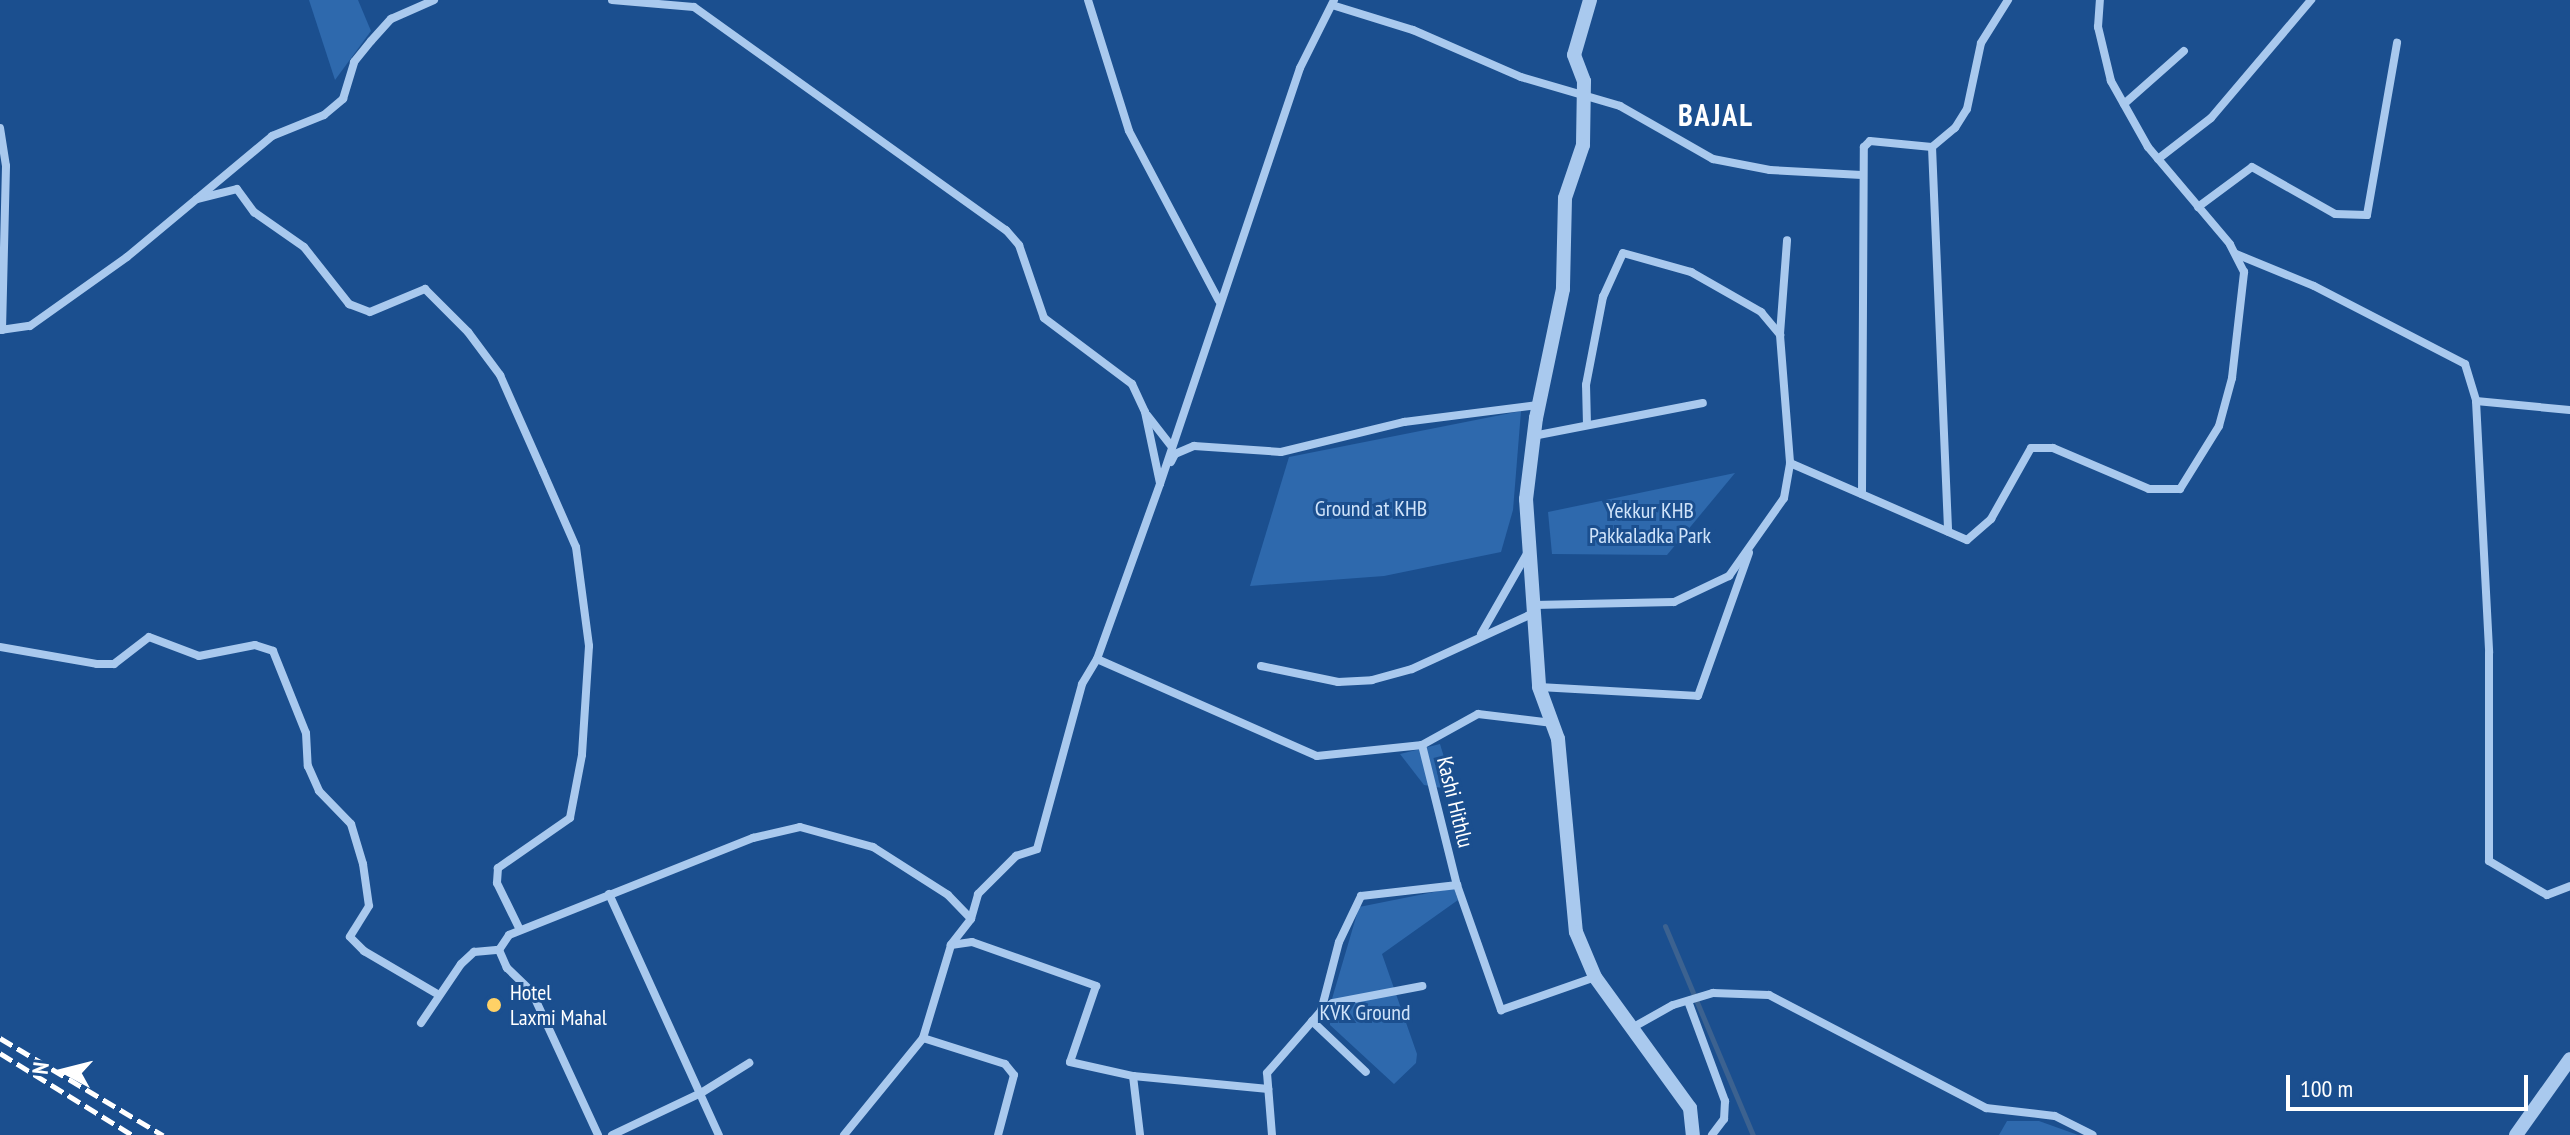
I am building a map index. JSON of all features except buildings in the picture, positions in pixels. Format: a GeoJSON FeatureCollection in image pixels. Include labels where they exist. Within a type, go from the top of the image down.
{"type":"FeatureCollection","features":[{"type":"Feature","properties":{"kind":"street"},"geometry":{"type":"LineString","coordinates":[[0,128],[6,166],[1,330],[30,326],[197,199],[272,136],[324,115],[343,99],[354,62],[391,19],[434,0]]}},
{"type":"Feature","properties":{"kind":"street"},"geometry":{"type":"LineString","coordinates":[[612,0],[694,7],[1006,230],[1019,245],[1044,318],[1132,384],[1145,412],[1171,446]]}},
{"type":"Feature","properties":{"kind":"street"},"geometry":{"type":"LineString","coordinates":[[1088,0],[1129,131],[1219,301]]}},
{"type":"Feature","properties":{"kind":"street"},"geometry":{"type":"LineString","coordinates":[[1590,0],[1574,55],[1583,91],[1583,145],[1565,198],[1563,289],[1538,405],[1526,499],[1539,687],[1558,739],[1576,932],[1595,977],[1690,1108],[1693,1135]]}},
{"type":"Feature","properties":{"kind":"street"},"geometry":{"type":"LineString","coordinates":[[1862,494],[1862,175],[1867,142],[1932,147],[1964,118],[1981,43],[2008,0]]}},
{"type":"Feature","properties":{"kind":"street"},"geometry":{"type":"LineString","coordinates":[[1790,463],[1967,540],[1991,519],[2031,448],[2053,448],[2149,489],[2180,489],[2219,426],[2232,378],[2244,272],[2235,254],[2158,159],[2111,81],[2098,27],[2100,0]]}},
{"type":"Feature","properties":{"kind":"street"},"geometry":{"type":"LineString","coordinates":[[2158,159],[2211,118],[2311,0]]}},
{"type":"Feature","properties":{"kind":"street"},"geometry":{"type":"LineString","coordinates":[[844,1135],[923,1038],[951,945],[971,919],[978,894],[1016,856],[1037,849],[1082,684],[1097,659],[1160,484],[1219,301],[1300,68],[1333,2],[1413,30],[1521,77],[1583,91],[1620,106],[1713,159],[1770,170],[1862,175]]}},
{"type":"Feature","properties":{"kind":"street"},"geometry":{"type":"LineString","coordinates":[[2198,207],[2252,167],[2335,214],[2367,215],[2397,43]]}},
{"type":"Feature","properties":{"kind":"street"},"geometry":{"type":"LineString","coordinates":[[2124,104],[2184,51]]}},
{"type":"Feature","properties":{"kind":"street"},"geometry":{"type":"LineString","coordinates":[[1932,147],[1948,532]]}},
{"type":"Feature","properties":{"kind":"street"},"geometry":{"type":"LineString","coordinates":[[197,199],[237,189],[254,212],[304,247],[349,304],[370,312],[425,289],[468,332],[500,375],[543,472],[576,547],[589,646],[582,755],[570,818],[498,868],[497,883],[520,930]]}},
{"type":"Feature","properties":{"kind":"street"},"geometry":{"type":"LineString","coordinates":[[1261,666],[1338,682],[1372,680],[1412,669],[1534,609],[1674,602],[1729,576],[1784,498],[1790,463],[1780,335],[1787,240]]}},
{"type":"Feature","properties":{"kind":"street"},"geometry":{"type":"LineString","coordinates":[[1587,425],[1586,385],[1603,297],[1623,253],[1691,272],[1761,312],[1780,335]]}},
{"type":"Feature","properties":{"kind":"street"},"geometry":{"type":"LineString","coordinates":[[2235,254],[2314,286],[2465,364],[2476,401],[2489,653],[2489,861],[2547,895],[2570,886]]}},
{"type":"Feature","properties":{"kind":"street"},"geometry":{"type":"LineString","coordinates":[[2476,401],[2570,410]]}},
{"type":"Feature","properties":{"kind":"street"},"geometry":{"type":"LineString","coordinates":[[1533,436],[1703,403]]}},
{"type":"Feature","properties":{"kind":"street"},"geometry":{"type":"LineString","coordinates":[[1160,484],[1175,454],[1194,446],[1281,452],[1404,422],[1538,405]]}},
{"type":"Feature","properties":{"kind":"street"},"geometry":{"type":"LineString","coordinates":[[1145,412],[1160,484]]}},
{"type":"Feature","properties":{"kind":"street"},"geometry":{"type":"LineString","coordinates":[[1539,687],[1698,696],[1754,540]]}},
{"type":"Feature","properties":{"kind":"street"},"geometry":{"type":"LineString","coordinates":[[1480,635],[1530,549]]}},
{"type":"Feature","properties":{"kind":"street"},"geometry":{"type":"LineString","coordinates":[[0,647],[97,664],[114,664],[149,637],[199,656],[255,645],[273,651],[306,733],[308,766],[319,791],[351,824],[363,864],[369,906],[350,937],[364,951],[439,995]]}},
{"type":"Feature","properties":{"kind":"street","name":"Kashi Hithlu"},"geometry":{"type":"LineString","coordinates":[[1097,659],[1317,756],[1422,745],[1457,885],[1501,1010],[1595,977]]}},
{"type":"Feature","properties":{"kind":"street"},"geometry":{"type":"LineString","coordinates":[[1422,745],[1478,714],[1552,723]]}},
{"type":"Feature","properties":{"kind":"street"},"geometry":{"type":"LineString","coordinates":[[499,950],[509,935],[520,930],[753,838],[800,827],[873,847],[948,895],[971,919]]}},
{"type":"Feature","properties":{"kind":"street"},"geometry":{"type":"LineString","coordinates":[[1321,1011],[1339,942],[1361,896],[1457,885]]}},
{"type":"Feature","properties":{"kind":"street"},"geometry":{"type":"LineString","coordinates":[[609,894],[719,1135]]}},
{"type":"Feature","properties":{"kind":"street"},"geometry":{"type":"LineString","coordinates":[[951,945],[972,942],[1096,986],[1070,1062],[1133,1076],[1268,1089]]}},
{"type":"Feature","properties":{"kind":"street"},"geometry":{"type":"LineString","coordinates":[[421,1023],[474,952],[499,950]]}},
{"type":"Feature","properties":{"kind":"street"},"geometry":{"type":"LineString","coordinates":[[499,950],[507,968],[532,992],[598,1135]]}},
{"type":"Feature","properties":{"kind":"street"},"geometry":{"type":"LineString","coordinates":[[1272,1135],[1267,1073],[1321,1011],[1333,1003],[1422,986]]}},
{"type":"Feature","properties":{"kind":"street"},"geometry":{"type":"LineString","coordinates":[[1630,1029],[1689,1000],[1706,996],[1769,995],[1986,1108],[2055,1116],[2093,1135]]}},
{"type":"Feature","properties":{"kind":"street"},"geometry":{"type":"LineString","coordinates":[[1689,1000],[1725,1101],[1724,1119],[1712,1135]]}},
{"type":"Feature","properties":{"kind":"street"},"geometry":{"type":"LineString","coordinates":[[1312,1021],[1366,1072]]}},
{"type":"Feature","properties":{"kind":"street"},"geometry":{"type":"LineString","coordinates":[[923,1038],[1005,1064],[1014,1075],[998,1135]]}},
{"type":"Feature","properties":{"kind":"street"},"geometry":{"type":"LineString","coordinates":[[2516,1135],[2570,1059]]}},
{"type":"Feature","properties":{"kind":"street"},"geometry":{"type":"LineString","coordinates":[[612,1135],[701,1093],[749,1063]]}},
{"type":"Feature","properties":{"kind":"street"},"geometry":{"type":"LineString","coordinates":[[1133,1076],[1140,1135]]}},
{"type":"Feature","properties":{"kind":"green space"},"geometry":{"type":"Polygon","coordinates":[[[309,0],[358,0],[371,31],[335,80],[309,0]]]}},
{"type":"Feature","properties":{"kind":"green space","name":"Ground at KHB"},"geometry":{"type":"Polygon","coordinates":[[[1521,411],[1513,510],[1501,552],[1384,576],[1250,586],[1289,457],[1521,411]]]}},
{"type":"Feature","properties":{"kind":"green space","name":"Yekkur KHB Pakkaladka Park"},"geometry":{"type":"Polygon","coordinates":[[[1735,473],[1667,555],[1552,554],[1548,512],[1735,473]]]}},
{"type":"Feature","properties":{"kind":"green space"},"geometry":{"type":"Polygon","coordinates":[[[1440,744],[1454,790],[1424,785],[1400,754],[1440,744]]]}},
{"type":"Feature","properties":{"kind":"green space","name":"KVK Ground"},"geometry":{"type":"Polygon","coordinates":[[[1454,888],[1458,900],[1382,954],[1417,1054],[1416,1063],[1394,1084],[1330,1025],[1329,1009],[1359,907],[1454,888]]]}},
{"type":"Feature","properties":{"kind":"green space"},"geometry":{"type":"Polygon","coordinates":[[[2007,1121],[2039,1121],[2078,1135],[1999,1135],[2007,1121]]]}},
{"type":"Feature","properties":{"kind":"waterway"},"geometry":{"type":"LineString","coordinates":[[1665,926],[1753,1135]]}},
{"type":"Feature","properties":{"kind":"railway"},"geometry":{"type":"LineString","coordinates":[[0,1038],[163,1135]]}},
{"type":"Feature","properties":{"kind":"railway"},"geometry":{"type":"LineString","coordinates":[[0,1053],[132,1135]]}},
{"type":"Feature","properties":{"kind":"place","name":"Hotel Laxmi Mahal"},"geometry":{"type":"Point","coordinates":[494,1005]}},
{"type":"Feature","properties":{"kind":"district","name":"BAJAL"},"geometry":{"type":"Point","coordinates":[1716,115]}}]}
